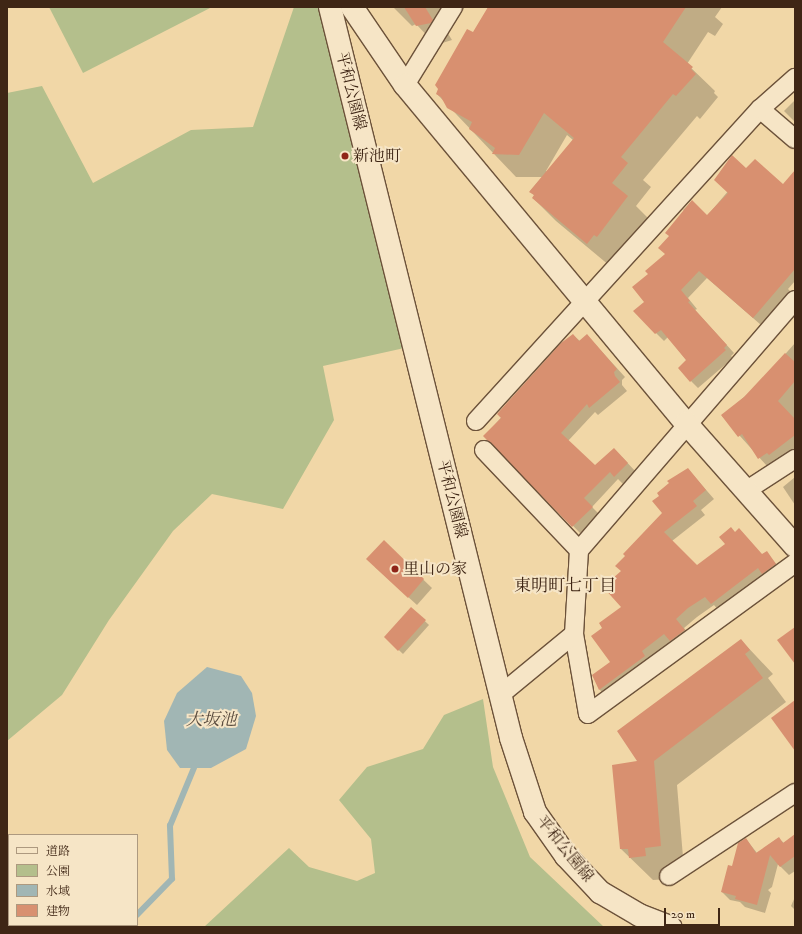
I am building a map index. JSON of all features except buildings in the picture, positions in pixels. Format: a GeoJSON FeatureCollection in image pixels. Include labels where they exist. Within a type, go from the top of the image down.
{"type":"FeatureCollection","features":[{"type":"Feature","properties":{"kind":"street","name":"平和公園線"},"geometry":{"type":"LineString","coordinates":[[330,7],[511,738],[536,812],[566,856],[600,892],[639,915],[671,927]]}},
{"type":"Feature","properties":{"kind":"street"},"geometry":{"type":"LineString","coordinates":[[352,7],[406,85],[586,300],[686,423],[747,490],[795,546]]}},
{"type":"Feature","properties":{"kind":"street"},"geometry":{"type":"LineString","coordinates":[[406,85],[452,7]]}},
{"type":"Feature","properties":{"kind":"street"},"geometry":{"type":"LineString","coordinates":[[476,421],[760,109],[795,78]]}},
{"type":"Feature","properties":{"kind":"street"},"geometry":{"type":"LineString","coordinates":[[760,109],[795,139]]}},
{"type":"Feature","properties":{"kind":"street"},"geometry":{"type":"LineString","coordinates":[[795,300],[686,423],[579,550],[574,634],[588,714],[795,563]]}},
{"type":"Feature","properties":{"kind":"street"},"geometry":{"type":"LineString","coordinates":[[484,450],[579,550]]}},
{"type":"Feature","properties":{"kind":"street"},"geometry":{"type":"LineString","coordinates":[[747,490],[795,459]]}},
{"type":"Feature","properties":{"kind":"street"},"geometry":{"type":"LineString","coordinates":[[500,695],[574,634]]}},
{"type":"Feature","properties":{"kind":"street"},"geometry":{"type":"LineString","coordinates":[[669,876],[795,793]]}},
{"type":"Feature","properties":{"kind":"green space"},"geometry":{"type":"Polygon","coordinates":[[[49,7],[212,7],[83,73],[49,7]]]}},
{"type":"Feature","properties":{"kind":"green space"},"geometry":{"type":"Polygon","coordinates":[[[294,7],[328,7],[409,347],[323,366],[334,420],[283,509],[212,494],[173,531],[109,620],[62,695],[7,741],[7,93],[42,86],[93,183],[191,130],[253,127],[294,7]]]}},
{"type":"Feature","properties":{"kind":"green space"},"geometry":{"type":"Polygon","coordinates":[[[483,699],[493,767],[530,857],[604,927],[204,927],[289,848],[309,867],[357,881],[375,873],[371,839],[339,800],[367,767],[423,749],[444,715],[483,699]]]}},
{"type":"Feature","properties":{"kind":"water","name":"大坂池"},"geometry":{"type":"Polygon","coordinates":[[[207,667],[241,676],[252,693],[256,716],[246,749],[211,768],[180,768],[167,750],[164,721],[177,693],[207,667]]]}},
{"type":"Feature","properties":{"kind":"waterway"},"geometry":{"type":"LineString","coordinates":[[138,914],[172,879],[170,826],[194,768]]}},
{"type":"Feature","properties":{"kind":"place","name":"新池町"},"geometry":{"type":"Point","coordinates":[345,156]}},
{"type":"Feature","properties":{"kind":"place","name":"里山の家"},"geometry":{"type":"Point","coordinates":[395,569]}},
{"type":"Feature","properties":{"kind":"district","name":"東明町七丁目"},"geometry":{"type":"Point","coordinates":[565,587]}}]}
